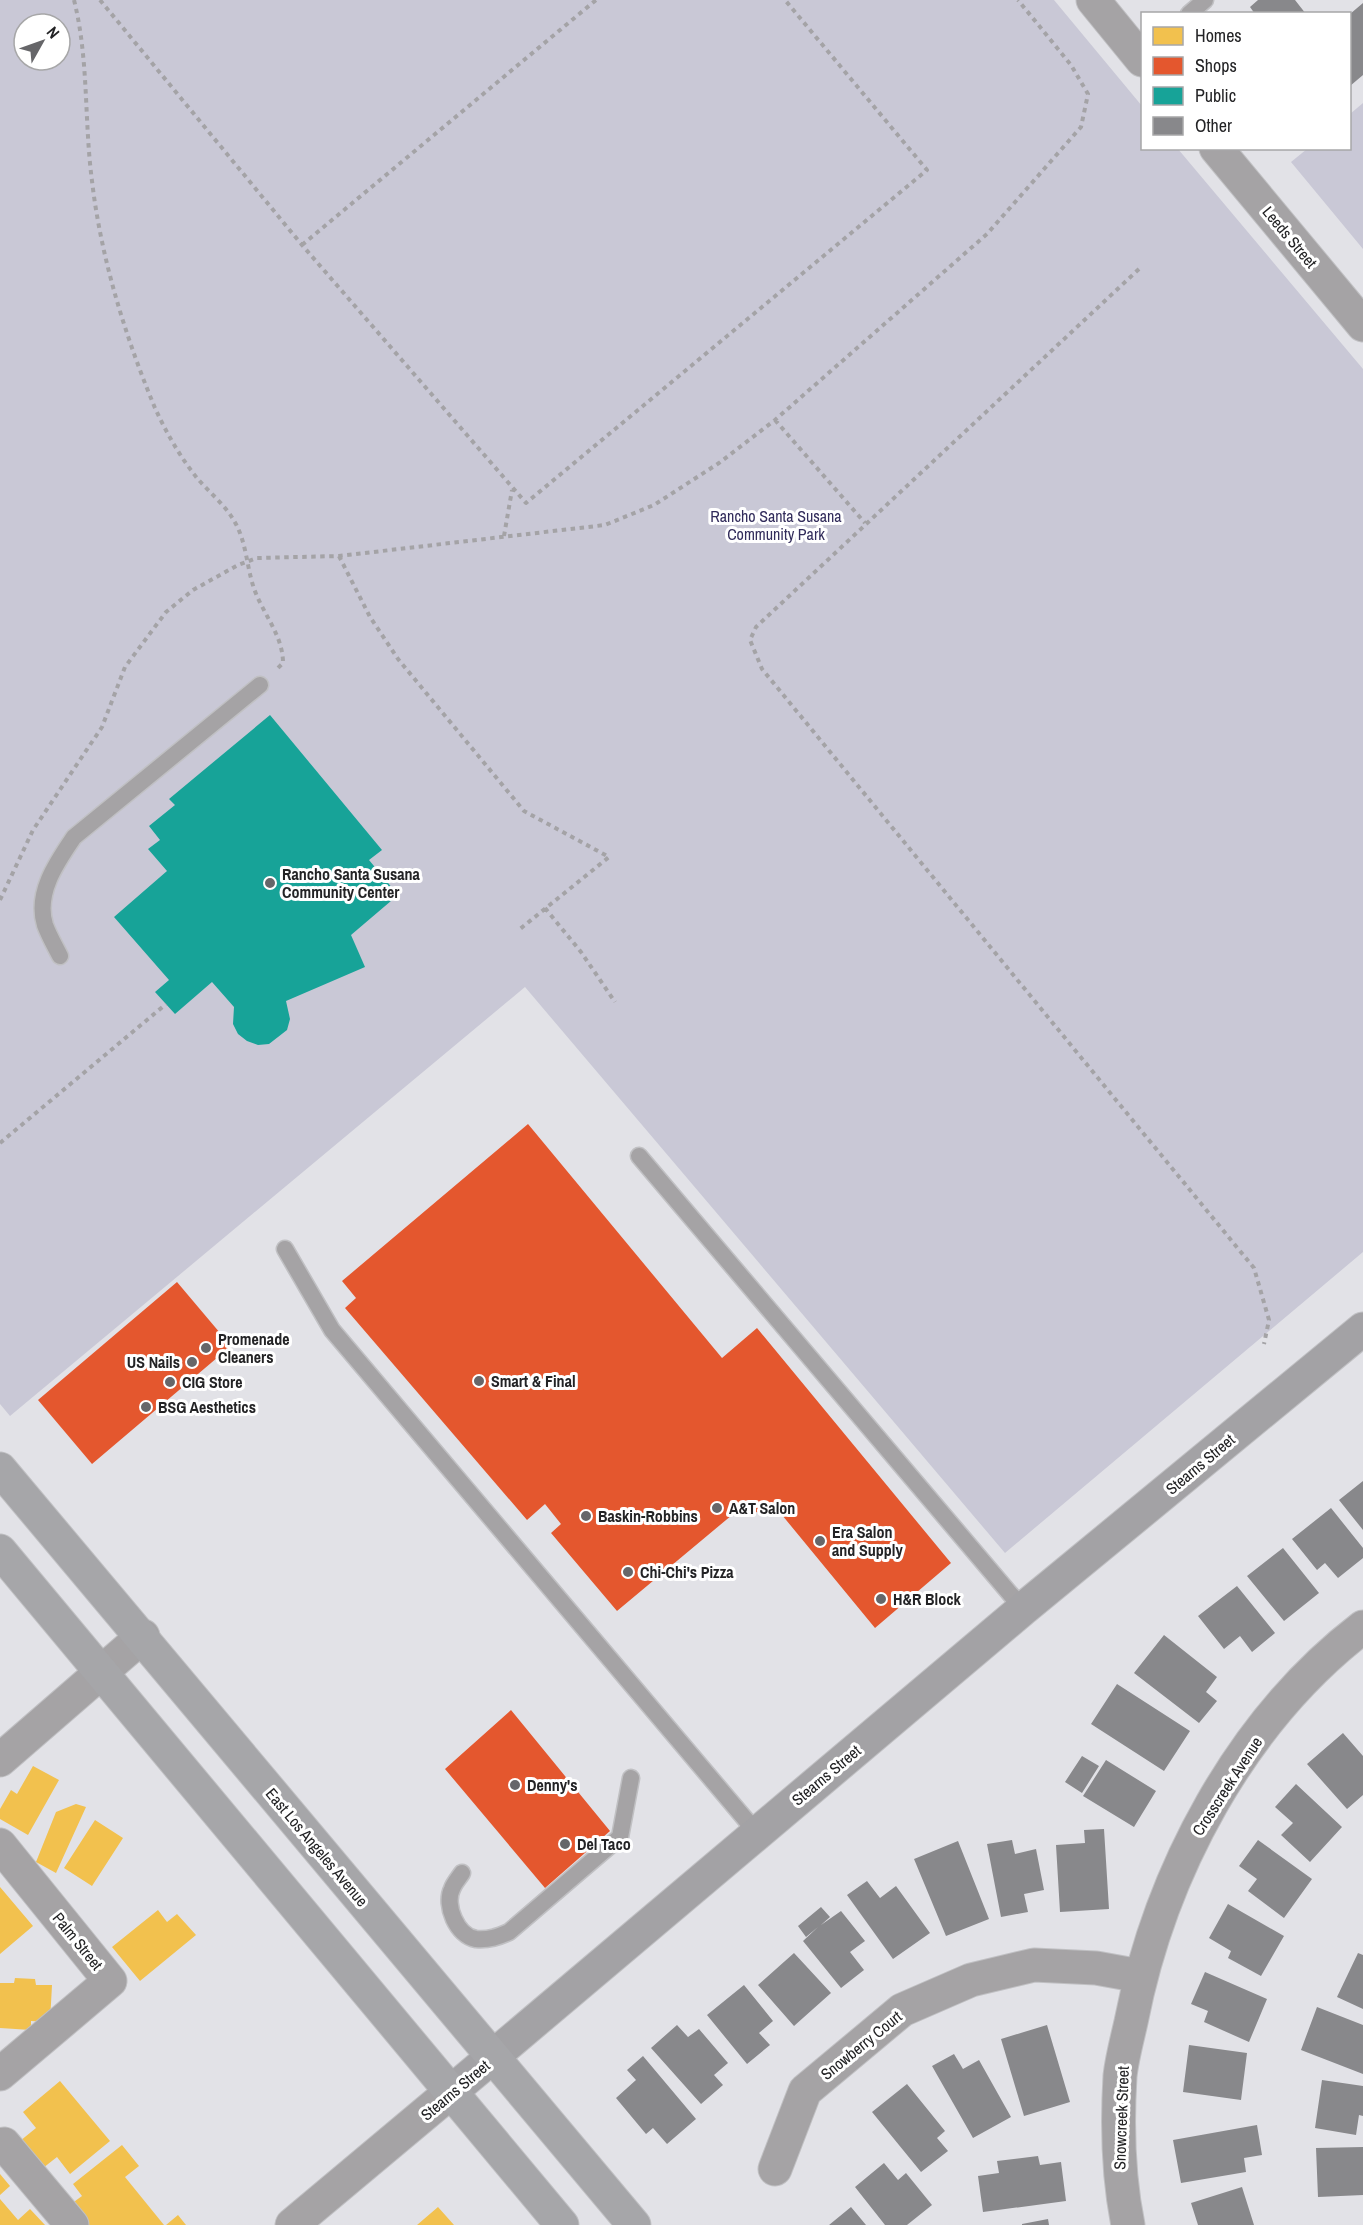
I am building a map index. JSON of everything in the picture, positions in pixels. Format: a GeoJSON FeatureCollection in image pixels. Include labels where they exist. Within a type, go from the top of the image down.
{"type":"FeatureCollection","features":[{"type":"Feature","properties":{"kind":"main road","name":"Stearns Street"},"geometry":{"type":"LineString","coordinates":[[452,2091],[1023,1609],[1363,1329]]}},
{"type":"Feature","properties":{"kind":"main road","name":"East Los Angeles Avenue"},"geometry":{"type":"LineString","coordinates":[[0,1469],[634,2225]]}},
{"type":"Feature","properties":{"kind":"main road"},"geometry":{"type":"LineString","coordinates":[[0,1551],[562,2225]]}},
{"type":"Feature","properties":{"kind":"street"},"geometry":{"type":"LineString","coordinates":[[1093,0],[1141,56]]}},
{"type":"Feature","properties":{"kind":"street","name":"Leeds Street"},"geometry":{"type":"LineString","coordinates":[[1218,150],[1363,325]]}},
{"type":"Feature","properties":{"kind":"street","name":"Crosscreek Avenue"},"geometry":{"type":"LineString","coordinates":[[1140,1976],[1193,1839],[1236,1765],[1282,1706],[1342,1643],[1363,1628]]}},
{"type":"Feature","properties":{"kind":"street"},"geometry":{"type":"LineString","coordinates":[[0,1760],[142,1636]]}},
{"type":"Feature","properties":{"kind":"street","name":"Palm Street"},"geometry":{"type":"LineString","coordinates":[[0,1845],[110,1981],[0,2074]]}},
{"type":"Feature","properties":{"kind":"street","name":"Snowberry Court"},"geometry":{"type":"LineString","coordinates":[[775,2169],[805,2091],[902,2010],[971,1980],[1034,1965],[1096,1968],[1140,1976]]}},
{"type":"Feature","properties":{"kind":"street","name":"Snowcreek Street"},"geometry":{"type":"LineString","coordinates":[[1128,2225],[1119,2179],[1120,2074],[1140,1976]]}},
{"type":"Feature","properties":{"kind":"street","name":"Stearns Street"},"geometry":{"type":"LineString","coordinates":[[292,2225],[452,2091]]}},
{"type":"Feature","properties":{"kind":"street"},"geometry":{"type":"LineString","coordinates":[[4,2144],[72,2225]]}},
{"type":"Feature","properties":{"kind":"lane"},"geometry":{"type":"LineString","coordinates":[[1191,12],[1205,0]]}},
{"type":"Feature","properties":{"kind":"lane"},"geometry":{"type":"LineString","coordinates":[[60,956],[45,924],[43,899],[54,866],[74,837],[260,685]]}},
{"type":"Feature","properties":{"kind":"lane"},"geometry":{"type":"LineString","coordinates":[[639,1156],[1023,1609]]}},
{"type":"Feature","properties":{"kind":"lane"},"geometry":{"type":"LineString","coordinates":[[285,1249],[332,1330],[757,1833]]}},
{"type":"Feature","properties":{"kind":"lane"},"geometry":{"type":"LineString","coordinates":[[462,1873],[450,1891],[451,1912],[461,1929],[473,1939],[492,1939],[509,1932],[620,1837],[631,1778]]}},
{"type":"Feature","properties":{"kind":"path"},"geometry":{"type":"LineString","coordinates":[[75,0],[88,93],[92,180],[105,254],[128,337],[156,409],[172,442],[196,477],[233,518],[241,535],[253,587],[283,646],[283,663],[260,685]]}},
{"type":"Feature","properties":{"kind":"path"},"geometry":{"type":"LineString","coordinates":[[100,0],[303,245],[526,503],[927,170],[785,0]]}},
{"type":"Feature","properties":{"kind":"path"},"geometry":{"type":"LineString","coordinates":[[303,245],[596,0]]}},
{"type":"Feature","properties":{"kind":"path"},"geometry":{"type":"LineString","coordinates":[[0,900],[33,830],[102,728],[125,667],[166,612],[193,590],[257,558],[339,556],[605,525],[654,505],[719,463],[775,420],[987,234],[1081,127],[1088,94],[1071,65],[1017,0]]}},
{"type":"Feature","properties":{"kind":"path"},"geometry":{"type":"LineString","coordinates":[[1139,269],[865,523],[756,627],[750,640],[762,669],[1254,1268],[1269,1320],[1264,1344]]}},
{"type":"Feature","properties":{"kind":"path"},"geometry":{"type":"LineString","coordinates":[[775,420],[865,523]]}},
{"type":"Feature","properties":{"kind":"path"},"geometry":{"type":"LineString","coordinates":[[504,536],[512,489]]}},
{"type":"Feature","properties":{"kind":"path"},"geometry":{"type":"LineString","coordinates":[[339,556],[370,617],[398,659],[524,811],[609,856],[520,929]]}},
{"type":"Feature","properties":{"kind":"path"},"geometry":{"type":"LineString","coordinates":[[545,908],[615,1002]]}},
{"type":"Feature","properties":{"kind":"path"},"geometry":{"type":"LineString","coordinates":[[0,1143],[166,1004]]}},
{"type":"Feature","properties":{"kind":"green space","name":"Rancho Santa Susana Community Park"},"geometry":{"type":"Polygon","coordinates":[[[0,0],[1054,0],[1141,105],[1141,150],[1179,150],[1363,369],[1363,1252],[1005,1553],[525,987],[10,1416],[0,1404],[0,0]]]}},
{"type":"Feature","properties":{"kind":"green space"},"geometry":{"type":"Polygon","coordinates":[[[1363,103],[1363,249],[1291,162],[1306,150],[1351,150],[1351,113],[1363,103]]]}},
{"type":"Feature","properties":{"kind":"building: Homes"},"geometry":{"type":"Polygon","coordinates":[[[33,1766],[59,1780],[28,1835],[0,1819],[0,1809],[11,1790],[17,1794],[33,1766]]]}},
{"type":"Feature","properties":{"kind":"building: Homes"},"geometry":{"type":"Polygon","coordinates":[[[76,1804],[86,1807],[56,1873],[36,1862],[56,1812],[76,1804]]]}},
{"type":"Feature","properties":{"kind":"building: Homes"},"geometry":{"type":"Polygon","coordinates":[[[95,1820],[123,1838],[92,1886],[64,1868],[95,1820]]]}},
{"type":"Feature","properties":{"kind":"building: Homes"},"geometry":{"type":"Polygon","coordinates":[[[0,1887],[33,1926],[0,1954],[0,1887]]]}},
{"type":"Feature","properties":{"kind":"building: Homes"},"geometry":{"type":"Polygon","coordinates":[[[158,1910],[167,1922],[177,1914],[196,1935],[140,1981],[112,1947],[158,1910]]]}},
{"type":"Feature","properties":{"kind":"building: Homes"},"geometry":{"type":"Polygon","coordinates":[[[15,1978],[35,1979],[36,1985],[52,1985],[50,2022],[31,2021],[31,2030],[0,2028],[0,1983],[14,1983],[15,1978]]]}},
{"type":"Feature","properties":{"kind":"building: Homes"},"geometry":{"type":"Polygon","coordinates":[[[60,2081],[110,2141],[70,2174],[57,2157],[43,2168],[20,2141],[36,2128],[23,2112],[60,2081]]]}},
{"type":"Feature","properties":{"kind":"building: Homes"},"geometry":{"type":"Polygon","coordinates":[[[122,2145],[139,2166],[125,2177],[164,2225],[88,2225],[71,2204],[82,2196],[73,2184],[122,2145]]]}},
{"type":"Feature","properties":{"kind":"building: Homes"},"geometry":{"type":"Polygon","coordinates":[[[0,2174],[10,2186],[0,2195],[0,2174]]]}},
{"type":"Feature","properties":{"kind":"building: Homes"},"geometry":{"type":"Polygon","coordinates":[[[0,2199],[18,2220],[30,2209],[45,2225],[0,2225],[0,2199]]]}},
{"type":"Feature","properties":{"kind":"building: Homes"},"geometry":{"type":"Polygon","coordinates":[[[438,2207],[454,2225],[417,2225],[438,2207]]]}},
{"type":"Feature","properties":{"kind":"building: Homes"},"geometry":{"type":"Polygon","coordinates":[[[178,2215],[186,2225],[166,2225],[178,2215]]]}},
{"type":"Feature","properties":{"kind":"building: Shops"},"geometry":{"type":"Polygon","coordinates":[[[528,1124],[722,1358],[757,1328],[951,1563],[875,1628],[782,1515],[738,1510],[617,1611],[551,1533],[561,1524],[545,1504],[527,1520],[345,1308],[356,1298],[342,1281],[528,1124]]]}},
{"type":"Feature","properties":{"kind":"building: Shops"},"geometry":{"type":"Polygon","coordinates":[[[177,1282],[231,1346],[92,1464],[38,1400],[177,1282]]]}},
{"type":"Feature","properties":{"kind":"building: Shops","name":"Denny's"},"geometry":{"type":"Polygon","coordinates":[[[511,1710],[610,1831],[545,1888],[445,1769],[511,1710]]]}},
{"type":"Feature","properties":{"kind":"building: Public","name":"Rancho Santa Susana Community Center"},"geometry":{"type":"Polygon","coordinates":[[[270,715],[382,850],[369,860],[398,895],[351,935],[365,967],[286,1001],[290,1019],[287,1030],[269,1044],[258,1045],[238,1034],[233,1024],[234,1007],[212,982],[175,1014],[155,992],[169,980],[114,917],[167,871],[148,849],[160,840],[149,826],[175,805],[169,799],[270,715]]]}},
{"type":"Feature","properties":{"kind":"building: Other"},"geometry":{"type":"Polygon","coordinates":[[[1258,0],[1295,0],[1304,12],[1254,12],[1250,7],[1258,0]]]}},
{"type":"Feature","properties":{"kind":"building: Other"},"geometry":{"type":"Polygon","coordinates":[[[1363,3],[1363,75],[1351,85],[1351,13],[1363,3]]]}},
{"type":"Feature","properties":{"kind":"building: Other"},"geometry":{"type":"Polygon","coordinates":[[[1363,1481],[1363,1530],[1339,1500],[1363,1481]]]}},
{"type":"Feature","properties":{"kind":"building: Other"},"geometry":{"type":"Polygon","coordinates":[[[1331,1508],[1363,1548],[1363,1558],[1338,1578],[1325,1563],[1317,1570],[1292,1539],[1331,1508]]]}},
{"type":"Feature","properties":{"kind":"building: Other"},"geometry":{"type":"Polygon","coordinates":[[[1283,1548],[1319,1593],[1284,1621],[1247,1576],[1283,1548]]]}},
{"type":"Feature","properties":{"kind":"building: Other"},"geometry":{"type":"Polygon","coordinates":[[[1237,1586],[1275,1633],[1252,1652],[1240,1636],[1224,1649],[1198,1616],[1237,1586]]]}},
{"type":"Feature","properties":{"kind":"building: Other"},"geometry":{"type":"Polygon","coordinates":[[[1164,1635],[1217,1677],[1206,1692],[1217,1701],[1199,1723],[1134,1673],[1164,1635]]]}},
{"type":"Feature","properties":{"kind":"building: Other"},"geometry":{"type":"Polygon","coordinates":[[[1117,1684],[1190,1731],[1164,1771],[1091,1724],[1117,1684]]]}},
{"type":"Feature","properties":{"kind":"building: Other"},"geometry":{"type":"Polygon","coordinates":[[[1343,1733],[1363,1756],[1363,1795],[1347,1809],[1307,1764],[1343,1733]]]}},
{"type":"Feature","properties":{"kind":"building: Other"},"geometry":{"type":"Polygon","coordinates":[[[1082,1756],[1099,1766],[1082,1793],[1065,1782],[1082,1756]]]}},
{"type":"Feature","properties":{"kind":"building: Other"},"geometry":{"type":"Polygon","coordinates":[[[1106,1760],[1156,1791],[1134,1827],[1083,1796],[1106,1760]]]}},
{"type":"Feature","properties":{"kind":"building: Other"},"geometry":{"type":"Polygon","coordinates":[[[1296,1784],[1342,1827],[1310,1862],[1281,1835],[1293,1823],[1275,1807],[1296,1784]]]}},
{"type":"Feature","properties":{"kind":"building: Other"},"geometry":{"type":"Polygon","coordinates":[[[1104,1829],[1109,1909],[1060,1912],[1056,1845],[1085,1843],[1084,1830],[1104,1829]]]}},
{"type":"Feature","properties":{"kind":"building: Other"},"geometry":{"type":"Polygon","coordinates":[[[1012,1840],[1015,1854],[1036,1849],[1044,1890],[1024,1894],[1028,1912],[1001,1917],[987,1844],[1012,1840]]]}},
{"type":"Feature","properties":{"kind":"building: Other"},"geometry":{"type":"Polygon","coordinates":[[[1258,1840],[1312,1879],[1284,1918],[1248,1891],[1257,1879],[1239,1866],[1258,1840]]]}},
{"type":"Feature","properties":{"kind":"building: Other"},"geometry":{"type":"Polygon","coordinates":[[[958,1841],[989,1919],[946,1936],[914,1859],[958,1841]]]}},
{"type":"Feature","properties":{"kind":"building: Other"},"geometry":{"type":"Polygon","coordinates":[[[867,1881],[880,1898],[896,1886],[930,1933],[893,1959],[847,1895],[867,1881]]]}},
{"type":"Feature","properties":{"kind":"building: Other"},"geometry":{"type":"Polygon","coordinates":[[[1228,1904],[1284,1936],[1261,1976],[1228,1958],[1231,1951],[1209,1938],[1228,1904]]]}},
{"type":"Feature","properties":{"kind":"building: Other"},"geometry":{"type":"Polygon","coordinates":[[[821,1907],[830,1917],[821,1925],[841,1911],[865,1941],[850,1952],[864,1970],[841,1988],[803,1941],[818,1927],[806,1937],[798,1926],[821,1907]]]}},
{"type":"Feature","properties":{"kind":"building: Other"},"geometry":{"type":"Polygon","coordinates":[[[794,1953],[831,1993],[794,2026],[758,1985],[794,1953]]]}},
{"type":"Feature","properties":{"kind":"building: Other"},"geometry":{"type":"Polygon","coordinates":[[[1358,1953],[1363,1955],[1363,2009],[1337,1997],[1358,1953]]]}},
{"type":"Feature","properties":{"kind":"building: Other"},"geometry":{"type":"Polygon","coordinates":[[[1205,1972],[1267,1999],[1249,2042],[1204,2022],[1208,2011],[1191,2004],[1205,1972]]]}},
{"type":"Feature","properties":{"kind":"building: Other"},"geometry":{"type":"Polygon","coordinates":[[[744,1985],[773,2021],[759,2033],[770,2045],[747,2064],[707,2015],[744,1985]]]}},
{"type":"Feature","properties":{"kind":"building: Other"},"geometry":{"type":"Polygon","coordinates":[[[1317,2007],[1363,2025],[1363,2074],[1301,2050],[1317,2007]]]}},
{"type":"Feature","properties":{"kind":"building: Other"},"geometry":{"type":"Polygon","coordinates":[[[677,2025],[688,2037],[699,2029],[728,2063],[714,2075],[723,2085],[701,2104],[651,2048],[677,2025]]]}},
{"type":"Feature","properties":{"kind":"building: Other"},"geometry":{"type":"Polygon","coordinates":[[[1047,2025],[1070,2102],[1024,2116],[1001,2039],[1047,2025]]]}},
{"type":"Feature","properties":{"kind":"building: Other"},"geometry":{"type":"Polygon","coordinates":[[[1189,2045],[1247,2053],[1241,2100],[1183,2092],[1189,2045]]]}},
{"type":"Feature","properties":{"kind":"building: Other"},"geometry":{"type":"Polygon","coordinates":[[[954,2054],[963,2069],[979,2060],[1011,2117],[973,2138],[932,2066],[954,2054]]]}},
{"type":"Feature","properties":{"kind":"building: Other"},"geometry":{"type":"Polygon","coordinates":[[[643,2056],[696,2119],[667,2144],[653,2128],[646,2134],[616,2098],[636,2080],[627,2070],[643,2056]]]}},
{"type":"Feature","properties":{"kind":"building: Other"},"geometry":{"type":"Polygon","coordinates":[[[1322,2080],[1363,2086],[1363,2116],[1359,2115],[1356,2135],[1315,2128],[1322,2080]]]}},
{"type":"Feature","properties":{"kind":"building: Other"},"geometry":{"type":"Polygon","coordinates":[[[907,2084],[945,2131],[937,2138],[948,2151],[921,2172],[872,2112],[907,2084]]]}},
{"type":"Feature","properties":{"kind":"building: Other"},"geometry":{"type":"Polygon","coordinates":[[[1257,2125],[1262,2155],[1244,2158],[1246,2172],[1181,2183],[1173,2140],[1257,2125]]]}},
{"type":"Feature","properties":{"kind":"building: Other"},"geometry":{"type":"Polygon","coordinates":[[[1363,2147],[1363,2195],[1318,2197],[1316,2148],[1363,2147]]]}},
{"type":"Feature","properties":{"kind":"building: Other"},"geometry":{"type":"Polygon","coordinates":[[[1038,2156],[1040,2165],[1061,2162],[1066,2201],[983,2212],[978,2176],[999,2173],[997,2161],[1038,2156]]]}},
{"type":"Feature","properties":{"kind":"building: Other"},"geometry":{"type":"Polygon","coordinates":[[[884,2163],[898,2180],[906,2173],[932,2205],[907,2225],[885,2225],[855,2187],[884,2163]]]}},
{"type":"Feature","properties":{"kind":"building: Other"},"geometry":{"type":"Polygon","coordinates":[[[1242,2187],[1254,2225],[1198,2225],[1191,2203],[1242,2187]]]}},
{"type":"Feature","properties":{"kind":"building: Other"},"geometry":{"type":"Polygon","coordinates":[[[851,2207],[866,2225],[829,2225],[851,2207]]]}},
{"type":"Feature","properties":{"kind":"building: Other"},"geometry":{"type":"Polygon","coordinates":[[[1048,2219],[1049,2225],[1022,2225],[1022,2224],[1048,2219]]]}},
{"type":"Feature","properties":{"kind":"place","name":"Rancho Santa Susana Community Center"},"geometry":{"type":"Point","coordinates":[270,883]}},
{"type":"Feature","properties":{"kind":"place","name":"Promenade Cleaners"},"geometry":{"type":"Point","coordinates":[206,1348]}},
{"type":"Feature","properties":{"kind":"place","name":"US Nails"},"geometry":{"type":"Point","coordinates":[192,1362]}},
{"type":"Feature","properties":{"kind":"place","name":"Smart & Final"},"geometry":{"type":"Point","coordinates":[479,1381]}},
{"type":"Feature","properties":{"kind":"place","name":"CIG Store"},"geometry":{"type":"Point","coordinates":[170,1382]}},
{"type":"Feature","properties":{"kind":"place","name":"BSG Aesthetics"},"geometry":{"type":"Point","coordinates":[146,1407]}},
{"type":"Feature","properties":{"kind":"place","name":"A&T Salon"},"geometry":{"type":"Point","coordinates":[717,1508]}},
{"type":"Feature","properties":{"kind":"place","name":"Baskin-Robbins"},"geometry":{"type":"Point","coordinates":[586,1516]}},
{"type":"Feature","properties":{"kind":"place","name":"Era Salon and Supply"},"geometry":{"type":"Point","coordinates":[820,1541]}},
{"type":"Feature","properties":{"kind":"place","name":"Chi-Chi's Pizza"},"geometry":{"type":"Point","coordinates":[628,1572]}},
{"type":"Feature","properties":{"kind":"place","name":"H&R Block"},"geometry":{"type":"Point","coordinates":[881,1599]}},
{"type":"Feature","properties":{"kind":"place","name":"Denny's"},"geometry":{"type":"Point","coordinates":[515,1785]}},
{"type":"Feature","properties":{"kind":"place","name":"Del Taco"},"geometry":{"type":"Point","coordinates":[565,1844]}}]}
